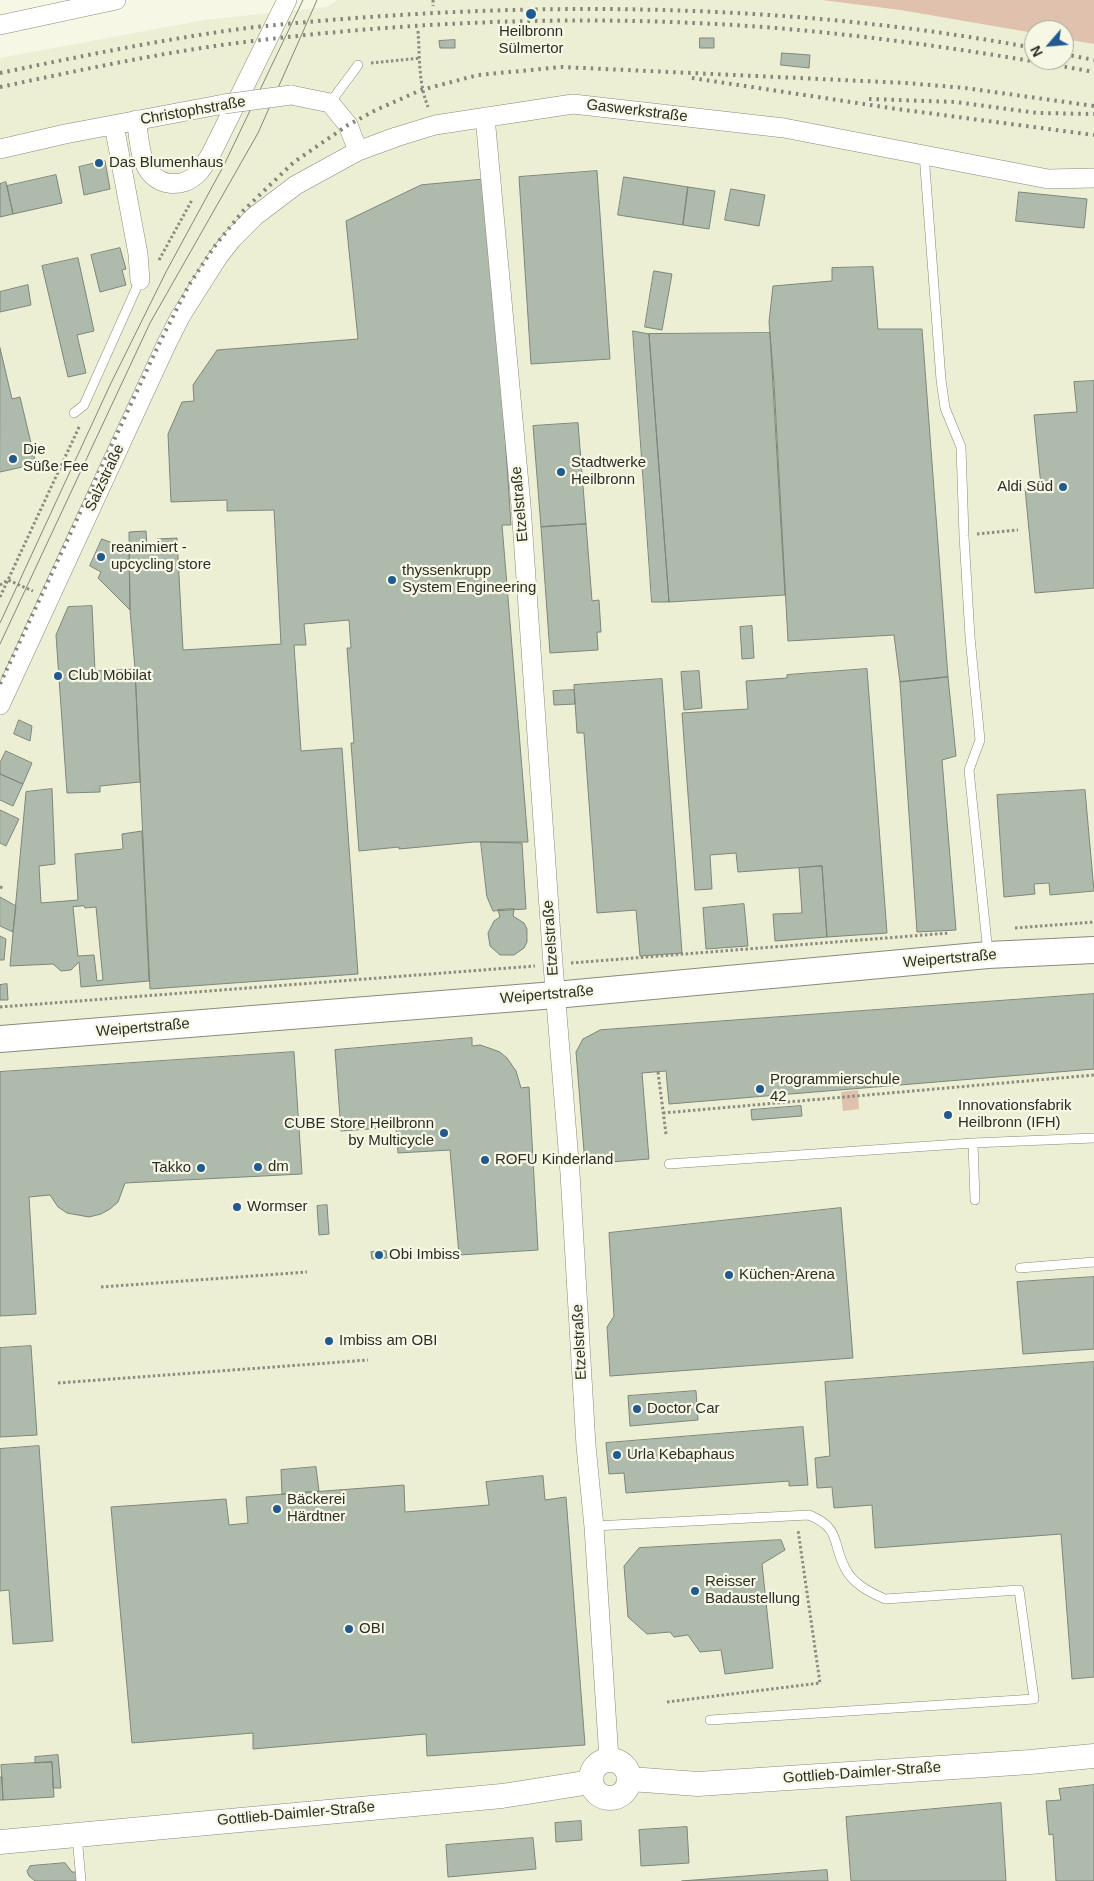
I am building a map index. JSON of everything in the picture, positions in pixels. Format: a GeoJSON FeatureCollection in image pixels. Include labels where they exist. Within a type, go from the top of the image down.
{"type":"FeatureCollection","features":[{"type":"Feature","properties":{"kind":"main road","name":"Weipertstraße"},"geometry":{"type":"LineString","coordinates":[[0,1039],[555,995],[988,955],[1094,950]]}},
{"type":"Feature","properties":{"kind":"street"},"geometry":{"type":"LineString","coordinates":[[0,25],[116,0]]}},
{"type":"Feature","properties":{"kind":"street"},"geometry":{"type":"LineString","coordinates":[[136,120],[145,166],[153,177],[165,184],[186,183],[198,173],[211,154],[287,0]]}},
{"type":"Feature","properties":{"kind":"street","name":"Christophstraße"},"geometry":{"type":"LineString","coordinates":[[0,149],[136,120],[224,104],[291,95],[330,103]]}},
{"type":"Feature","properties":{"kind":"street"},"geometry":{"type":"LineString","coordinates":[[330,103],[348,125],[358,152]]}},
{"type":"Feature","properties":{"kind":"street","name":"Gaswerkstraße"},"geometry":{"type":"LineString","coordinates":[[218,257],[232,239],[255,216],[296,185],[358,152],[396,136],[435,125],[573,104],[784,128],[1048,179],[1094,178]]}},
{"type":"Feature","properties":{"kind":"street","name":"Etzelstraße"},"geometry":{"type":"LineString","coordinates":[[484,118],[521,506],[555,995],[570,1173],[586,1446],[594,1526],[609,1759]]}},
{"type":"Feature","properties":{"kind":"street"},"geometry":{"type":"LineString","coordinates":[[114,125],[138,254],[140,280]]}},
{"type":"Feature","properties":{"kind":"street","name":"Salzstraße"},"geometry":{"type":"LineString","coordinates":[[0,705],[166,345],[180,317],[218,257]]}},
{"type":"Feature","properties":{"kind":"street","name":"Gottlieb-Daimler-Straße"},"geometry":{"type":"LineString","coordinates":[[630,1779],[698,1784],[1094,1756]]}},
{"type":"Feature","properties":{"kind":"street"},"geometry":{"type":"LineString","coordinates":[[609,1759],[620,1762],[627,1768],[630,1779],[625,1792],[612,1799],[598,1794],[591,1782],[592,1771],[599,1763],[609,1759]]}},
{"type":"Feature","properties":{"kind":"street","name":"Gottlieb-Daimler-Straße"},"geometry":{"type":"LineString","coordinates":[[0,1842],[492,1796],[591,1782]]}},
{"type":"Feature","properties":{"kind":"lane"},"geometry":{"type":"LineString","coordinates":[[330,103],[358,65]]}},
{"type":"Feature","properties":{"kind":"lane"},"geometry":{"type":"LineString","coordinates":[[924,154],[941,380],[946,408],[961,447],[970,637],[980,740],[969,770],[988,955]]}},
{"type":"Feature","properties":{"kind":"lane"},"geometry":{"type":"LineString","coordinates":[[74,413],[84,405],[140,280]]}},
{"type":"Feature","properties":{"kind":"lane"},"geometry":{"type":"LineString","coordinates":[[669,1164],[973,1143],[1094,1138]]}},
{"type":"Feature","properties":{"kind":"lane"},"geometry":{"type":"LineString","coordinates":[[973,1143],[975,1200]]}},
{"type":"Feature","properties":{"kind":"lane"},"geometry":{"type":"LineString","coordinates":[[1020,1268],[1094,1262]]}},
{"type":"Feature","properties":{"kind":"lane"},"geometry":{"type":"LineString","coordinates":[[594,1526],[808,1515],[828,1526],[836,1540],[845,1568],[854,1580],[867,1592],[885,1599],[1018,1590],[1034,1699],[710,1720]]}},
{"type":"Feature","properties":{"kind":"lane"},"geometry":{"type":"LineString","coordinates":[[76,1834],[81,1881]]}},
{"type":"Feature","properties":{"kind":"path"},"geometry":{"type":"LineString","coordinates":[[433,0],[433,6]]}},
{"type":"Feature","properties":{"kind":"path"},"geometry":{"type":"LineString","coordinates":[[418,31],[421,90]]}},
{"type":"Feature","properties":{"kind":"path"},"geometry":{"type":"LineString","coordinates":[[358,65],[420,58]]}},
{"type":"Feature","properties":{"kind":"path"},"geometry":{"type":"LineString","coordinates":[[140,280],[154,269],[196,193]]}},
{"type":"Feature","properties":{"kind":"path"},"geometry":{"type":"LineString","coordinates":[[0,597],[82,422],[84,405]]}},
{"type":"Feature","properties":{"kind":"path"},"geometry":{"type":"LineString","coordinates":[[964,536],[1018,530]]}},
{"type":"Feature","properties":{"kind":"path"},"geometry":{"type":"LineString","coordinates":[[8,580],[48,599]]}},
{"type":"Feature","properties":{"kind":"path"},"geometry":{"type":"LineString","coordinates":[[0,584],[8,580]]}},
{"type":"Feature","properties":{"kind":"path"},"geometry":{"type":"LineString","coordinates":[[658,1072],[666,1134]]}},
{"type":"Feature","properties":{"kind":"path"},"geometry":{"type":"LineString","coordinates":[[663,1112],[1094,1075]]}},
{"type":"Feature","properties":{"kind":"path"},"geometry":{"type":"LineString","coordinates":[[101,1288],[307,1272]]}},
{"type":"Feature","properties":{"kind":"path"},"geometry":{"type":"LineString","coordinates":[[58,1383],[368,1360]]}},
{"type":"Feature","properties":{"kind":"path"},"geometry":{"type":"LineString","coordinates":[[668,1702],[820,1684],[796,1516]]}},
{"type":"Feature","properties":{"kind":"shaded area"},"geometry":{"type":"Polygon","coordinates":[[[338,0],[822,0],[900,10],[1024,31],[1024,70],[1074,70],[1074,41],[1094,44],[1094,1881],[0,1881],[0,58],[204,20],[326,7],[338,0]]]}},
{"type":"Feature","properties":{"kind":"shaded area"},"geometry":{"type":"Polygon","coordinates":[[[822,0],[1094,0],[1094,44],[1074,41],[1074,20],[1024,20],[1024,31],[900,10],[822,0]]]}},
{"type":"Feature","properties":{"kind":"shaded area"},"geometry":{"type":"Polygon","coordinates":[[[858,1090],[859,1109],[843,1111],[841,1092],[858,1090]]]}},
{"type":"Feature","properties":{"kind":"building"},"geometry":{"type":"Polygon","coordinates":[[[700,38],[714,38],[714,48],[700,48],[700,38]]]}},
{"type":"Feature","properties":{"kind":"building"},"geometry":{"type":"Polygon","coordinates":[[[455,40],[455,48],[440,48],[439,41],[455,40]]]}},
{"type":"Feature","properties":{"kind":"building"},"geometry":{"type":"Polygon","coordinates":[[[782,53],[810,55],[809,68],[781,65],[782,53]]]}},
{"type":"Feature","properties":{"kind":"building"},"geometry":{"type":"Polygon","coordinates":[[[105,161],[110,189],[84,195],[79,167],[105,161]]]}},
{"type":"Feature","properties":{"kind":"building"},"geometry":{"type":"Polygon","coordinates":[[[597,171],[610,359],[531,364],[519,177],[597,171]]]}},
{"type":"Feature","properties":{"kind":"building"},"geometry":{"type":"Polygon","coordinates":[[[56,175],[62,203],[13,214],[7,186],[56,175]]]}},
{"type":"Feature","properties":{"kind":"building"},"geometry":{"type":"Polygon","coordinates":[[[624,177],[688,187],[683,225],[618,215],[624,177]]]}},
{"type":"Feature","properties":{"kind":"building","name":"thyssenkrupp System Engineering"},"geometry":{"type":"Polygon","coordinates":[[[488,179],[511,525],[502,525],[528,842],[474,842],[359,851],[351,743],[354,743],[347,648],[351,648],[349,620],[304,624],[306,645],[294,645],[301,751],[342,748],[358,974],[150,989],[135,669],[130,610],[129,532],[146,531],[147,546],[158,545],[157,539],[177,538],[183,650],[281,644],[274,510],[227,511],[227,500],[171,502],[168,434],[182,402],[194,401],[193,385],[217,350],[358,339],[346,221],[421,185],[488,179]]]}},
{"type":"Feature","properties":{"kind":"building"},"geometry":{"type":"Polygon","coordinates":[[[6,182],[13,214],[0,217],[0,184],[6,182]]]}},
{"type":"Feature","properties":{"kind":"building"},"geometry":{"type":"Polygon","coordinates":[[[688,187],[715,191],[709,229],[683,225],[688,187]]]}},
{"type":"Feature","properties":{"kind":"building"},"geometry":{"type":"Polygon","coordinates":[[[731,189],[765,195],[759,226],[725,220],[731,189]]]}},
{"type":"Feature","properties":{"kind":"building"},"geometry":{"type":"Polygon","coordinates":[[[1019,192],[1087,199],[1084,228],[1016,221],[1019,192]]]}},
{"type":"Feature","properties":{"kind":"building"},"geometry":{"type":"Polygon","coordinates":[[[120,248],[126,269],[122,270],[126,285],[100,292],[91,255],[120,248]]]}},
{"type":"Feature","properties":{"kind":"building"},"geometry":{"type":"Polygon","coordinates":[[[78,258],[94,331],[77,335],[86,373],[68,377],[42,266],[78,258]]]}},
{"type":"Feature","properties":{"kind":"building"},"geometry":{"type":"Polygon","coordinates":[[[873,267],[878,329],[922,329],[948,677],[900,682],[894,635],[788,641],[769,322],[773,286],[832,281],[832,268],[873,267]]]}},
{"type":"Feature","properties":{"kind":"building"},"geometry":{"type":"Polygon","coordinates":[[[654,271],[672,274],[662,330],[645,327],[654,271]]]}},
{"type":"Feature","properties":{"kind":"building"},"geometry":{"type":"Polygon","coordinates":[[[28,285],[31,305],[0,312],[0,292],[28,285]]]}},
{"type":"Feature","properties":{"kind":"building"},"geometry":{"type":"Polygon","coordinates":[[[633,331],[649,334],[669,602],[652,602],[633,331]]]}},
{"type":"Feature","properties":{"kind":"building"},"geometry":{"type":"Polygon","coordinates":[[[770,333],[785,595],[669,602],[649,334],[770,333]]]}},
{"type":"Feature","properties":{"kind":"building"},"geometry":{"type":"Polygon","coordinates":[[[0,348],[12,399],[20,397],[36,464],[0,472],[0,348]]]}},
{"type":"Feature","properties":{"kind":"building","name":"Aldi Süd"},"geometry":{"type":"Polygon","coordinates":[[[1094,381],[1094,588],[1035,593],[1025,488],[1041,486],[1034,415],[1077,412],[1074,382],[1094,381]]]}},
{"type":"Feature","properties":{"kind":"building"},"geometry":{"type":"Polygon","coordinates":[[[578,423],[586,524],[541,527],[533,426],[578,423]]]}},
{"type":"Feature","properties":{"kind":"building"},"geometry":{"type":"Polygon","coordinates":[[[586,524],[592,601],[599,600],[601,632],[597,632],[598,650],[550,653],[541,527],[586,524]]]}},
{"type":"Feature","properties":{"kind":"building"},"geometry":{"type":"Polygon","coordinates":[[[102,539],[129,549],[130,610],[98,578],[101,572],[90,566],[102,539]]]}},
{"type":"Feature","properties":{"kind":"building"},"geometry":{"type":"Polygon","coordinates":[[[92,606],[95,671],[135,669],[140,782],[100,786],[100,792],[67,793],[56,635],[68,607],[92,606]]]}},
{"type":"Feature","properties":{"kind":"building"},"geometry":{"type":"Polygon","coordinates":[[[752,626],[754,658],[742,659],[740,627],[752,626]]]}},
{"type":"Feature","properties":{"kind":"building"},"geometry":{"type":"Polygon","coordinates":[[[867,669],[887,933],[827,937],[822,866],[738,872],[736,853],[710,855],[712,889],[695,890],[682,713],[748,709],[746,681],[787,678],[787,675],[867,669]]]}},
{"type":"Feature","properties":{"kind":"building"},"geometry":{"type":"Polygon","coordinates":[[[699,671],[702,708],[684,710],[681,672],[699,671]]]}},
{"type":"Feature","properties":{"kind":"building"},"geometry":{"type":"Polygon","coordinates":[[[948,677],[956,756],[942,760],[956,930],[917,932],[900,682],[948,677]]]}},
{"type":"Feature","properties":{"kind":"building"},"geometry":{"type":"Polygon","coordinates":[[[662,679],[682,953],[640,956],[636,910],[597,913],[584,733],[577,733],[574,685],[662,679]]]}},
{"type":"Feature","properties":{"kind":"building"},"geometry":{"type":"Polygon","coordinates":[[[574,690],[575,704],[554,705],[553,691],[574,690]]]}},
{"type":"Feature","properties":{"kind":"building"},"geometry":{"type":"Polygon","coordinates":[[[19,720],[32,726],[30,741],[14,734],[19,720]]]}},
{"type":"Feature","properties":{"kind":"building"},"geometry":{"type":"Polygon","coordinates":[[[6,751],[32,763],[23,784],[0,774],[0,763],[6,751]]]}},
{"type":"Feature","properties":{"kind":"building"},"geometry":{"type":"Polygon","coordinates":[[[0,774],[23,784],[13,806],[0,800],[0,774]]]}},
{"type":"Feature","properties":{"kind":"building"},"geometry":{"type":"Polygon","coordinates":[[[52,789],[55,864],[39,866],[41,903],[78,900],[75,854],[123,849],[122,834],[142,831],[149,981],[81,987],[79,962],[71,970],[61,971],[53,964],[10,966],[26,792],[52,789]],[[84,906],[73,907],[78,956],[94,955],[97,981],[103,980],[96,907],[85,908],[84,906]]]}},
{"type":"Feature","properties":{"kind":"building"},"geometry":{"type":"Polygon","coordinates":[[[1085,790],[1094,891],[1050,895],[1049,883],[1034,884],[1035,894],[1004,897],[997,795],[1085,790]]]}},
{"type":"Feature","properties":{"kind":"building"},"geometry":{"type":"Polygon","coordinates":[[[0,810],[19,819],[6,846],[0,843],[0,810]]]}},
{"type":"Feature","properties":{"kind":"building"},"geometry":{"type":"Polygon","coordinates":[[[481,842],[522,843],[526,909],[493,911],[487,897],[481,842]]]}},
{"type":"Feature","properties":{"kind":"building"},"geometry":{"type":"Polygon","coordinates":[[[822,866],[827,937],[775,941],[773,914],[802,913],[799,868],[822,866]]]}},
{"type":"Feature","properties":{"kind":"building"},"geometry":{"type":"Polygon","coordinates":[[[0,897],[16,906],[13,932],[0,926],[0,897]]]}},
{"type":"Feature","properties":{"kind":"building"},"geometry":{"type":"Polygon","coordinates":[[[744,904],[748,946],[706,949],[703,908],[744,904]]]}},
{"type":"Feature","properties":{"kind":"building"},"geometry":{"type":"Polygon","coordinates":[[[514,909],[513,916],[524,923],[527,929],[527,942],[524,948],[514,955],[500,955],[490,946],[488,933],[494,921],[500,917],[498,910],[514,909]]]}},
{"type":"Feature","properties":{"kind":"building"},"geometry":{"type":"Polygon","coordinates":[[[0,936],[6,939],[4,960],[0,960],[0,936]]]}},
{"type":"Feature","properties":{"kind":"building"},"geometry":{"type":"Polygon","coordinates":[[[7,984],[8,1000],[0,1000],[0,985],[7,984]]]}},
{"type":"Feature","properties":{"kind":"building","name":"Programmierschule 42"},"geometry":{"type":"Polygon","coordinates":[[[1094,994],[1094,1069],[669,1104],[666,1071],[642,1073],[649,1159],[585,1164],[576,1052],[583,1039],[600,1030],[1094,994]]]}},
{"type":"Feature","properties":{"kind":"building"},"geometry":{"type":"Polygon","coordinates":[[[472,1038],[472,1046],[480,1045],[489,1048],[500,1052],[507,1058],[516,1071],[521,1088],[529,1087],[538,1250],[459,1255],[450,1150],[398,1153],[396,1127],[341,1131],[335,1050],[472,1038]]]}},
{"type":"Feature","properties":{"kind":"building"},"geometry":{"type":"Polygon","coordinates":[[[294,1052],[302,1174],[125,1183],[118,1202],[101,1214],[89,1217],[67,1213],[58,1207],[50,1195],[29,1197],[36,1314],[0,1316],[0,1072],[294,1052]]]}},
{"type":"Feature","properties":{"kind":"building"},"geometry":{"type":"Polygon","coordinates":[[[801,1106],[802,1116],[752,1120],[751,1110],[801,1106]]]}},
{"type":"Feature","properties":{"kind":"building"},"geometry":{"type":"Polygon","coordinates":[[[327,1205],[329,1234],[319,1235],[317,1206],[327,1205]]]}},
{"type":"Feature","properties":{"kind":"building","name":"Küchen-Arena"},"geometry":{"type":"Polygon","coordinates":[[[841,1208],[853,1358],[610,1376],[607,1327],[614,1316],[609,1233],[841,1208]]]}},
{"type":"Feature","properties":{"kind":"building","name":"Obi Imbiss"},"geometry":{"type":"Polygon","coordinates":[[[386,1251],[387,1258],[372,1259],[371,1252],[386,1251]]]}},
{"type":"Feature","properties":{"kind":"building"},"geometry":{"type":"Polygon","coordinates":[[[1094,1277],[1094,1349],[1023,1354],[1017,1282],[1094,1277]]]}},
{"type":"Feature","properties":{"kind":"building"},"geometry":{"type":"Polygon","coordinates":[[[31,1346],[37,1435],[0,1437],[0,1348],[31,1346]]]}},
{"type":"Feature","properties":{"kind":"building"},"geometry":{"type":"Polygon","coordinates":[[[1094,1362],[1094,1677],[1072,1679],[1061,1534],[875,1548],[872,1505],[834,1508],[832,1487],[817,1488],[815,1458],[830,1456],[825,1382],[1094,1362]]]}},
{"type":"Feature","properties":{"kind":"building"},"geometry":{"type":"Polygon","coordinates":[[[696,1391],[698,1420],[630,1426],[628,1396],[696,1391]]]}},
{"type":"Feature","properties":{"kind":"building"},"geometry":{"type":"Polygon","coordinates":[[[803,1427],[808,1485],[789,1486],[789,1481],[626,1493],[624,1473],[609,1474],[606,1443],[803,1427]]]}},
{"type":"Feature","properties":{"kind":"building"},"geometry":{"type":"Polygon","coordinates":[[[39,1446],[53,1641],[13,1644],[9,1590],[0,1591],[0,1449],[39,1446]]]}},
{"type":"Feature","properties":{"kind":"building"},"geometry":{"type":"Polygon","coordinates":[[[316,1467],[319,1491],[282,1494],[281,1470],[316,1467]]]}},
{"type":"Feature","properties":{"kind":"building","name":"OBI"},"geometry":{"type":"Polygon","coordinates":[[[543,1476],[545,1500],[566,1497],[585,1745],[427,1756],[426,1734],[253,1749],[253,1733],[132,1743],[111,1507],[226,1499],[229,1525],[248,1523],[246,1497],[404,1485],[405,1512],[489,1505],[486,1482],[543,1476]]]}},
{"type":"Feature","properties":{"kind":"building","name":"Reisser Badaustellung"},"geometry":{"type":"Polygon","coordinates":[[[781,1540],[785,1550],[762,1564],[773,1668],[725,1674],[721,1650],[700,1652],[688,1635],[674,1637],[670,1632],[647,1634],[628,1617],[624,1566],[639,1548],[781,1540]]]}},
{"type":"Feature","properties":{"kind":"building"},"geometry":{"type":"Polygon","coordinates":[[[58,1755],[61,1788],[53,1788],[52,1762],[35,1763],[35,1757],[58,1755]]]}},
{"type":"Feature","properties":{"kind":"building"},"geometry":{"type":"Polygon","coordinates":[[[52,1762],[54,1797],[3,1800],[1,1765],[52,1762]]]}},
{"type":"Feature","properties":{"kind":"building"},"geometry":{"type":"Polygon","coordinates":[[[0,1777],[2,1777],[3,1800],[0,1800],[0,1777]]]}},
{"type":"Feature","properties":{"kind":"building"},"geometry":{"type":"Polygon","coordinates":[[[1094,1785],[1094,1881],[1056,1881],[1053,1834],[1049,1835],[1046,1801],[1061,1800],[1059,1789],[1094,1785]]]}},
{"type":"Feature","properties":{"kind":"building"},"geometry":{"type":"Polygon","coordinates":[[[1001,1803],[1006,1881],[851,1881],[846,1817],[1001,1803]]]}},
{"type":"Feature","properties":{"kind":"building"},"geometry":{"type":"Polygon","coordinates":[[[581,1821],[582,1840],[556,1842],[555,1823],[581,1821]]]}},
{"type":"Feature","properties":{"kind":"building"},"geometry":{"type":"Polygon","coordinates":[[[687,1827],[689,1863],[641,1866],[639,1830],[687,1827]]]}},
{"type":"Feature","properties":{"kind":"building"},"geometry":{"type":"Polygon","coordinates":[[[533,1838],[536,1869],[448,1877],[446,1845],[533,1838]]]}},
{"type":"Feature","properties":{"kind":"building"},"geometry":{"type":"Polygon","coordinates":[[[65,1863],[79,1877],[79,1881],[35,1881],[29,1876],[27,1871],[30,1866],[65,1863]]]}},
{"type":"Feature","properties":{"kind":"building"},"geometry":{"type":"Polygon","coordinates":[[[827,1870],[828,1881],[682,1881],[827,1870]]]}},
{"type":"Feature","properties":{"kind":"tram line"},"geometry":{"type":"LineString","coordinates":[[0,623],[111,383],[167,270],[224,165],[303,0]]}},
{"type":"Feature","properties":{"kind":"tram line"},"geometry":{"type":"LineString","coordinates":[[0,644],[150,323],[258,133],[317,0]]}},
{"type":"Feature","properties":{"kind":"railway"},"geometry":{"type":"LineString","coordinates":[[0,73],[92,54],[247,28],[345,19],[542,9],[740,13],[839,21],[937,32],[1024,46]]}},
{"type":"Feature","properties":{"kind":"railway"},"geometry":{"type":"LineString","coordinates":[[0,87],[153,56],[245,42],[444,24],[577,20],[710,24],[856,36],[936,46],[1094,72]]}},
{"type":"Feature","properties":{"kind":"railway"},"geometry":{"type":"LineString","coordinates":[[1074,56],[1094,60]]}},
{"type":"Feature","properties":{"kind":"railway"},"geometry":{"type":"LineString","coordinates":[[0,684],[160,342],[189,285],[214,247],[243,211],[294,162],[348,125],[376,110],[421,90],[478,75],[562,67],[906,83],[965,88],[1094,106]]}},
{"type":"Feature","properties":{"kind":"railway"},"geometry":{"type":"LineString","coordinates":[[692,78],[897,109],[1094,135]]}},
{"type":"Feature","properties":{"kind":"railway"},"geometry":{"type":"LineString","coordinates":[[869,99],[955,102],[1038,113],[1094,114]]}},
{"type":"Feature","properties":{"kind":"place","name":"Heilbronn Sülmertor"},"geometry":{"type":"Point","coordinates":[531,14]}},
{"type":"Feature","properties":{"kind":"place","name":"Das Blumenhaus"},"geometry":{"type":"Point","coordinates":[99,163]}},
{"type":"Feature","properties":{"kind":"place","name":"Die Süße Fee"},"geometry":{"type":"Point","coordinates":[13,459]}},
{"type":"Feature","properties":{"kind":"place","name":"Stadtwerke Heilbronn"},"geometry":{"type":"Point","coordinates":[561,472]}},
{"type":"Feature","properties":{"kind":"place","name":"Aldi Süd"},"geometry":{"type":"Point","coordinates":[1063,487]}},
{"type":"Feature","properties":{"kind":"place","name":"reanimiert - upcycling store"},"geometry":{"type":"Point","coordinates":[101,557]}},
{"type":"Feature","properties":{"kind":"place","name":"thyssenkrupp System Engineering"},"geometry":{"type":"Point","coordinates":[392,580]}},
{"type":"Feature","properties":{"kind":"place","name":"Club Mobilat"},"geometry":{"type":"Point","coordinates":[58,676]}},
{"type":"Feature","properties":{"kind":"place","name":"Programmierschule 42"},"geometry":{"type":"Point","coordinates":[760,1089]}},
{"type":"Feature","properties":{"kind":"place","name":"Innovationsfabrik Heilbronn (IFH)"},"geometry":{"type":"Point","coordinates":[948,1115]}},
{"type":"Feature","properties":{"kind":"place","name":"CUBE Store Heilbronn by Multicycle"},"geometry":{"type":"Point","coordinates":[444,1133]}},
{"type":"Feature","properties":{"kind":"place","name":"ROFU Kinderland"},"geometry":{"type":"Point","coordinates":[485,1160]}},
{"type":"Feature","properties":{"kind":"place","name":"dm"},"geometry":{"type":"Point","coordinates":[258,1167]}},
{"type":"Feature","properties":{"kind":"place","name":"Takko"},"geometry":{"type":"Point","coordinates":[201,1168]}},
{"type":"Feature","properties":{"kind":"place","name":"Wormser"},"geometry":{"type":"Point","coordinates":[237,1207]}},
{"type":"Feature","properties":{"kind":"place","name":"Obi Imbiss"},"geometry":{"type":"Point","coordinates":[379,1255]}},
{"type":"Feature","properties":{"kind":"place","name":"Küchen-Arena"},"geometry":{"type":"Point","coordinates":[729,1275]}},
{"type":"Feature","properties":{"kind":"place","name":"Imbiss am OBI"},"geometry":{"type":"Point","coordinates":[329,1341]}},
{"type":"Feature","properties":{"kind":"place","name":"Doctor Car"},"geometry":{"type":"Point","coordinates":[637,1409]}},
{"type":"Feature","properties":{"kind":"place","name":"Urla Kebaphaus"},"geometry":{"type":"Point","coordinates":[617,1455]}},
{"type":"Feature","properties":{"kind":"place","name":"Bäckerei Härdtner"},"geometry":{"type":"Point","coordinates":[277,1509]}},
{"type":"Feature","properties":{"kind":"place","name":"Reisser Badaustellung"},"geometry":{"type":"Point","coordinates":[695,1591]}},
{"type":"Feature","properties":{"kind":"place","name":"OBI"},"geometry":{"type":"Point","coordinates":[349,1629]}}]}
